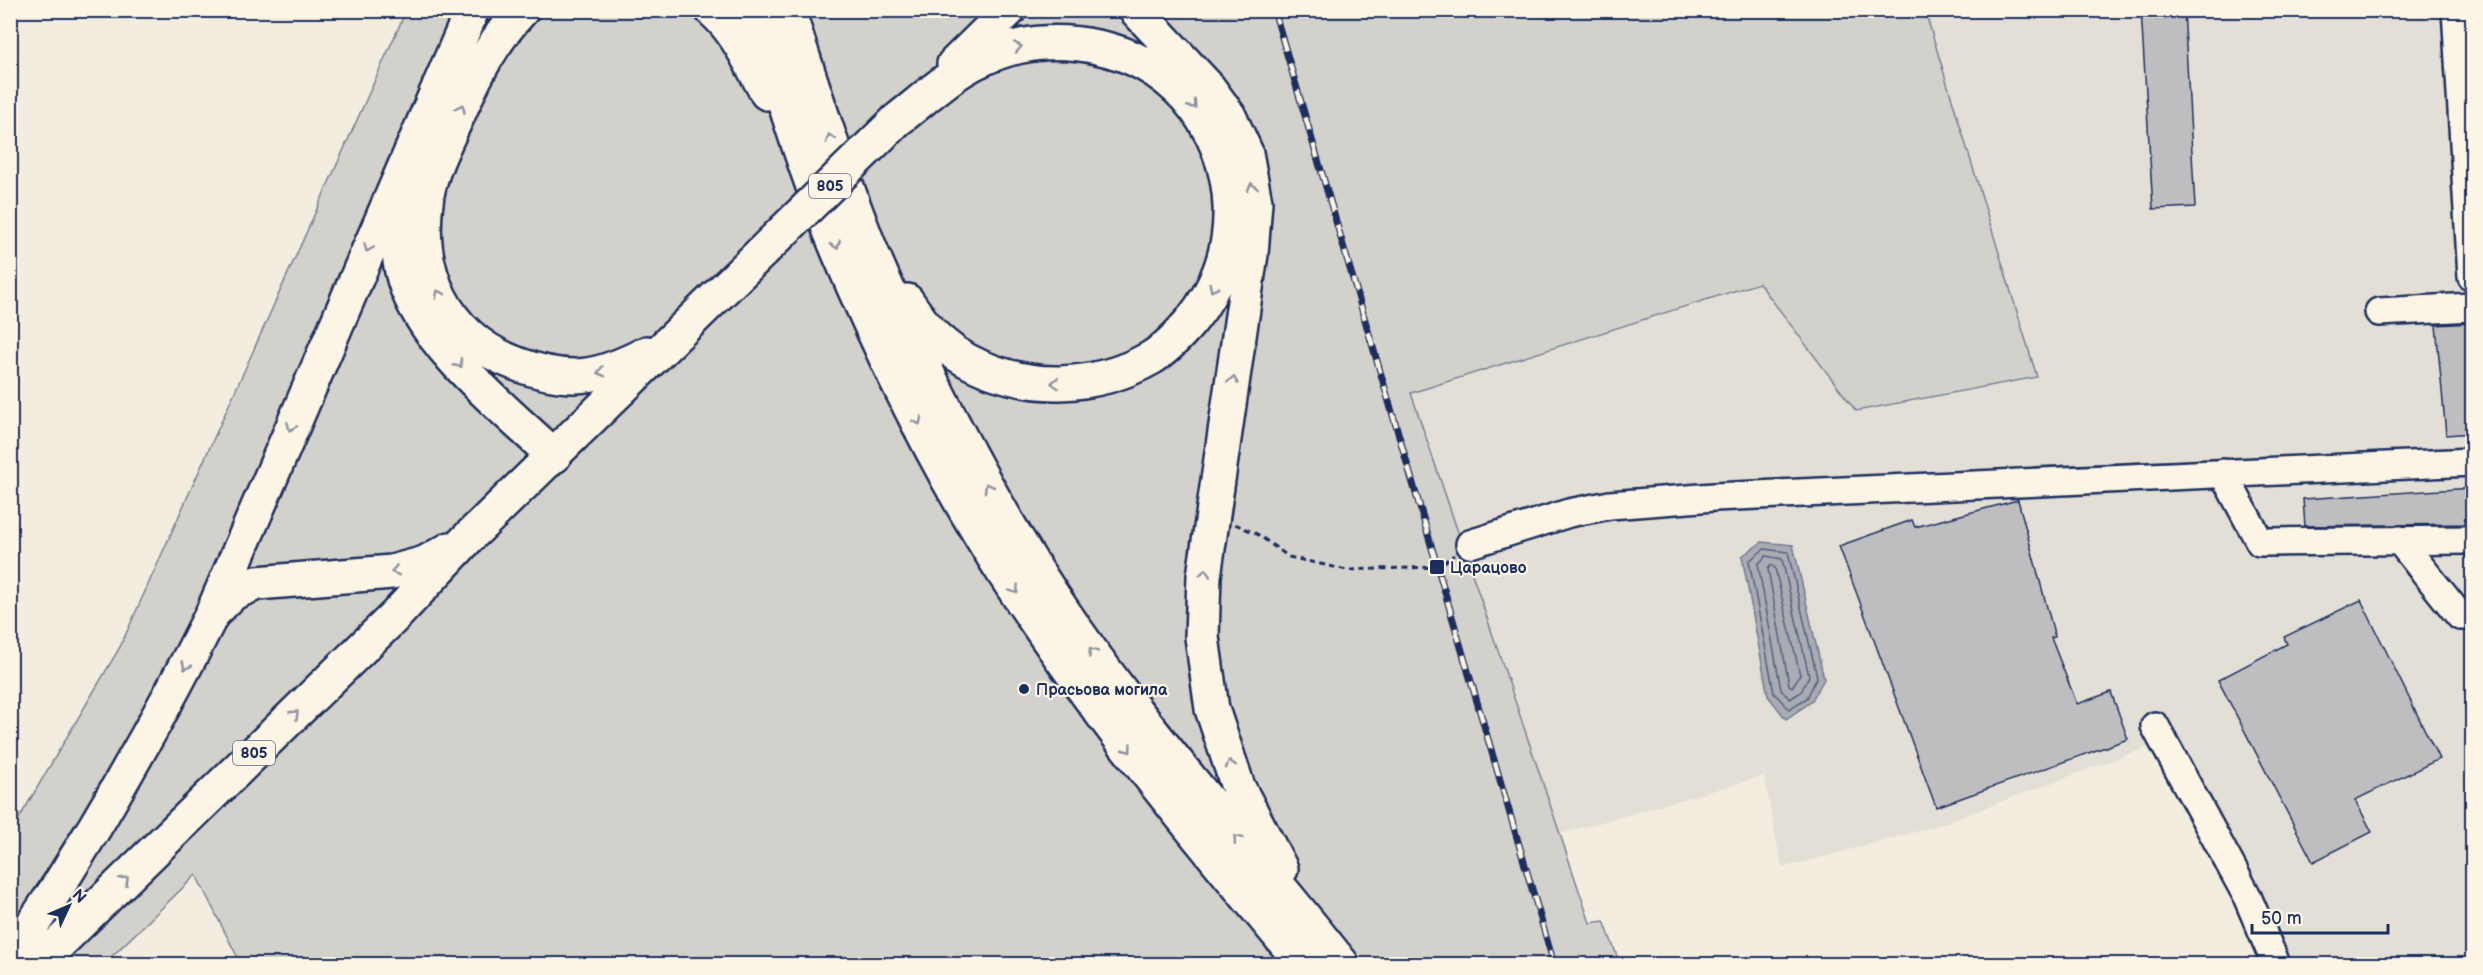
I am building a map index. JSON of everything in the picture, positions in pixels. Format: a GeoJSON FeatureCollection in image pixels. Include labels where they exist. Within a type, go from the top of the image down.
{"type":"FeatureCollection","features":[{"type":"Feature","properties":{"kind":"main road"},"geometry":{"type":"LineString","coordinates":[[522,10],[501,32],[481,64],[435,166],[427,194],[424,223],[425,255],[434,286],[451,317],[476,342],[502,359],[537,372],[568,376],[599,375],[629,363],[673,339]]}},
{"type":"Feature","properties":{"kind":"main road"},"geometry":{"type":"LineString","coordinates":[[712,10],[739,42],[807,165]]}},
{"type":"Feature","properties":{"kind":"main road"},"geometry":{"type":"LineString","coordinates":[[756,10],[838,251],[883,351],[936,456],[1004,573],[1071,674],[1140,766],[1324,958]]}},
{"type":"Feature","properties":{"kind":"main road"},"geometry":{"type":"LineString","coordinates":[[788,10],[824,122],[865,236],[911,339],[961,440],[1028,557],[1094,656],[1324,958]]}},
{"type":"Feature","properties":{"kind":"main road","name":"805"},"geometry":{"type":"LineString","coordinates":[[38,964],[396,615],[467,539],[1009,10]]}},
{"type":"Feature","properties":{"kind":"main road"},"geometry":{"type":"LineString","coordinates":[[1136,10],[1208,87],[1229,116],[1246,153],[1255,202],[1251,254],[1204,576],[1202,637],[1212,709],[1238,788],[1324,958]]}},
{"type":"Feature","properties":{"kind":"main road"},"geometry":{"type":"LineString","coordinates":[[212,614],[408,156],[465,16]]}},
{"type":"Feature","properties":{"kind":"main road"},"geometry":{"type":"LineString","coordinates":[[865,236],[916,315],[942,344],[970,362],[1003,375],[1043,383],[1080,382],[1117,374],[1152,357],[1180,334],[1203,307],[1219,275],[1228,244],[1232,212],[1228,177],[1217,143],[1200,112],[1178,89],[1150,66],[1117,51],[1080,43],[1045,42],[1010,48],[977,61],[944,83],[897,120]]}},
{"type":"Feature","properties":{"kind":"main road"},"geometry":{"type":"LineString","coordinates":[[408,156],[398,210],[398,242],[404,280],[418,312],[440,343],[466,372],[554,456]]}},
{"type":"Feature","properties":{"kind":"main road","name":"805"},"geometry":{"type":"LineString","coordinates":[[10,955],[56,890],[131,766],[175,688],[212,614],[233,593],[257,583],[392,572],[425,563],[467,539]]}},
{"type":"Feature","properties":{"kind":"street"},"geometry":{"type":"LineString","coordinates":[[2456,10],[2471,228],[2472,277]]}},
{"type":"Feature","properties":{"kind":"street"},"geometry":{"type":"LineString","coordinates":[[2379,312],[2472,307]]}},
{"type":"Feature","properties":{"kind":"street"},"geometry":{"type":"LineString","coordinates":[[1470,544],[1569,513],[1610,505],[1714,497],[2472,462]]}},
{"type":"Feature","properties":{"kind":"street"},"geometry":{"type":"LineString","coordinates":[[2223,473],[2260,542],[2472,540]]}},
{"type":"Feature","properties":{"kind":"street"},"geometry":{"type":"LineString","coordinates":[[2398,540],[2460,616],[2472,616]]}},
{"type":"Feature","properties":{"kind":"street"},"geometry":{"type":"LineString","coordinates":[[2156,726],[2246,894],[2276,964]]}},
{"type":"Feature","properties":{"kind":"path"},"geometry":{"type":"LineString","coordinates":[[1213,513],[1257,534],[1289,557],[1347,570],[1437,567],[1470,544]]}},
{"type":"Feature","properties":{"kind":"shaded area"},"geometry":{"type":"Polygon","coordinates":[[[406,11],[1925,11],[2037,377],[1856,411],[1759,283],[1411,393],[1590,923],[1604,921],[1620,964],[241,964],[196,875],[104,964],[11,964],[11,832],[120,647],[406,11]]]}},
{"type":"Feature","properties":{"kind":"shaded area"},"geometry":{"type":"Polygon","coordinates":[[[1925,11],[2472,11],[2472,964],[2270,964],[2148,747],[1930,828],[1782,868],[1764,776],[1560,834],[1411,393],[1759,283],[1856,411],[2037,377],[1925,11]]]}},
{"type":"Feature","properties":{"kind":"water"},"geometry":{"type":"Polygon","coordinates":[[[1762,542],[1793,545],[1824,679],[1811,702],[1786,719],[1768,696],[1742,556],[1762,542]]]}},
{"type":"Feature","properties":{"kind":"building"},"geometry":{"type":"Polygon","coordinates":[[[2141,10],[2184,10],[2195,207],[2153,209],[2141,10]]]}},
{"type":"Feature","properties":{"kind":"building"},"geometry":{"type":"Polygon","coordinates":[[[2472,323],[2472,433],[2446,435],[2436,325],[2472,323]]]}},
{"type":"Feature","properties":{"kind":"building"},"geometry":{"type":"Polygon","coordinates":[[[2472,488],[2472,524],[2305,526],[2303,499],[2472,488]]]}},
{"type":"Feature","properties":{"kind":"building"},"geometry":{"type":"Polygon","coordinates":[[[2018,500],[2055,637],[2051,638],[2077,704],[2111,692],[2128,739],[1936,807],[1839,546],[1912,520],[1915,527],[2018,500]]]}},
{"type":"Feature","properties":{"kind":"building"},"geometry":{"type":"Polygon","coordinates":[[[2361,600],[2439,759],[2355,800],[2372,832],[2313,862],[2218,680],[2287,644],[2284,637],[2361,600]]]}},
{"type":"Feature","properties":{"kind":"railway"},"geometry":{"type":"LineString","coordinates":[[1274,10],[1554,964]]}},
{"type":"Feature","properties":{"kind":"place","name":"Царацово"},"geometry":{"type":"Point","coordinates":[1437,567]}},
{"type":"Feature","properties":{"kind":"place","name":"Прасьова могила"},"geometry":{"type":"Point","coordinates":[1024,689]}}]}
